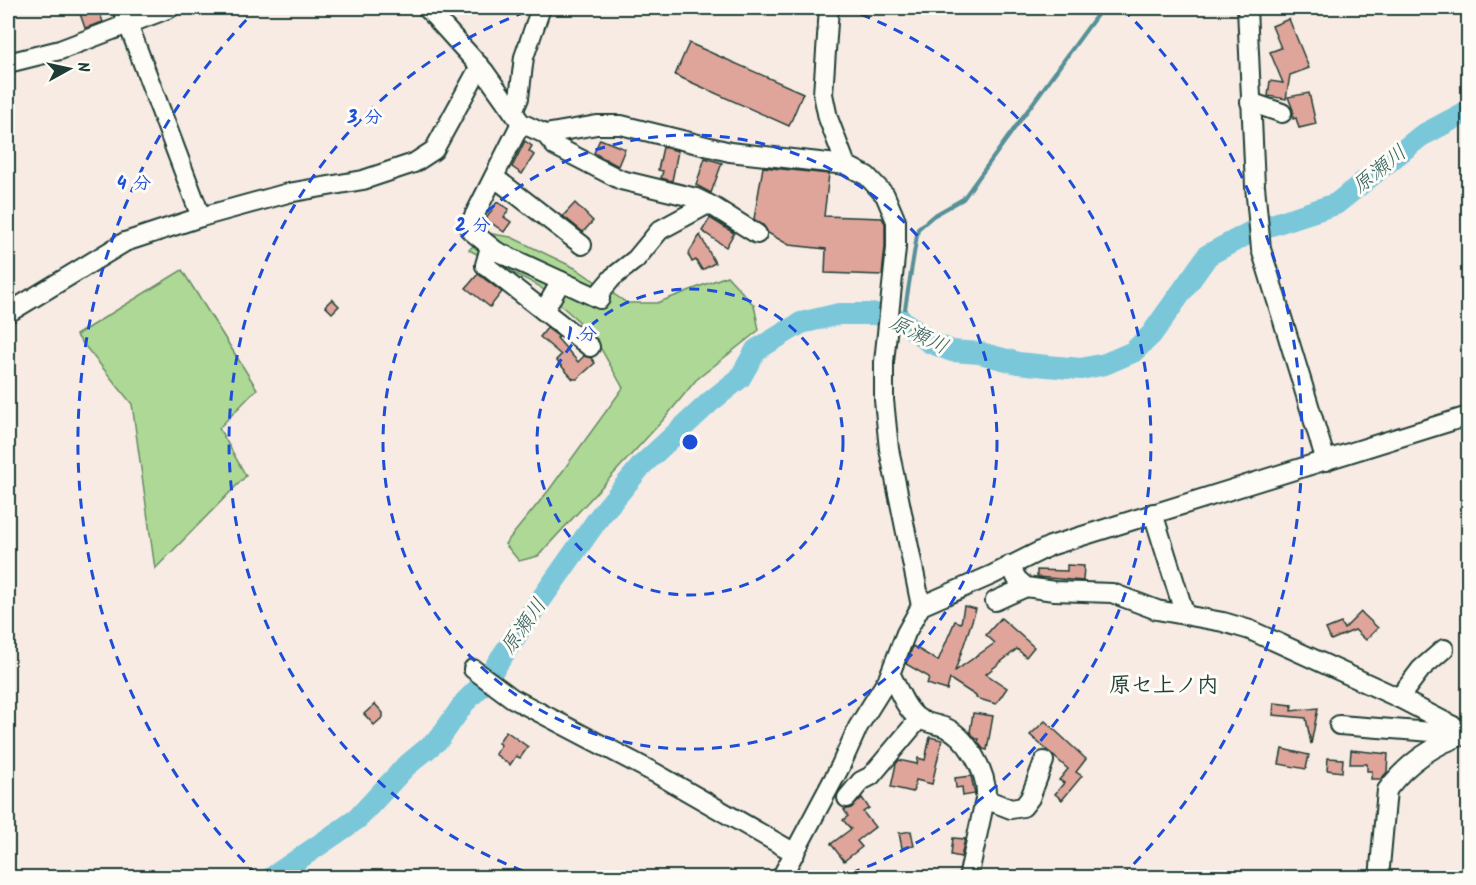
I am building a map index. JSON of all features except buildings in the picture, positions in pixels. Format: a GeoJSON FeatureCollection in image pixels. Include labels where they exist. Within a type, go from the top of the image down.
{"type":"FeatureCollection","features":[{"type":"Feature","properties":{"kind":"street"},"geometry":{"type":"LineString","coordinates":[[8,63],[60,50],[125,16],[170,8]]}},
{"type":"Feature","properties":{"kind":"street"},"geometry":{"type":"LineString","coordinates":[[427,8],[480,66],[517,117],[545,134],[555,146],[621,180],[696,198],[757,234]]}},
{"type":"Feature","properties":{"kind":"street"},"geometry":{"type":"LineString","coordinates":[[541,8],[524,57],[517,117],[494,177],[469,225],[470,230],[496,251],[598,298],[613,277],[636,259],[660,230],[708,204]]}},
{"type":"Feature","properties":{"kind":"street"},"geometry":{"type":"LineString","coordinates":[[830,8],[823,94],[828,118],[846,165]]}},
{"type":"Feature","properties":{"kind":"street"},"geometry":{"type":"LineString","coordinates":[[1247,8],[1255,191],[1261,249],[1326,461]]}},
{"type":"Feature","properties":{"kind":"street"},"geometry":{"type":"LineString","coordinates":[[125,16],[201,217]]}},
{"type":"Feature","properties":{"kind":"street"},"geometry":{"type":"LineString","coordinates":[[8,313],[125,242],[201,217],[288,193],[363,180],[414,163],[434,150],[480,66]]}},
{"type":"Feature","properties":{"kind":"street"},"geometry":{"type":"LineString","coordinates":[[1250,102],[1282,113]]}},
{"type":"Feature","properties":{"kind":"street"},"geometry":{"type":"LineString","coordinates":[[545,134],[597,125],[621,125],[730,152],[846,165],[867,176],[885,195],[896,221],[893,289],[884,362],[884,400],[889,449],[921,606]]}},
{"type":"Feature","properties":{"kind":"street"},"geometry":{"type":"LineString","coordinates":[[494,177],[582,244]]}},
{"type":"Feature","properties":{"kind":"street"},"geometry":{"type":"LineString","coordinates":[[490,247],[484,265],[590,347]]}},
{"type":"Feature","properties":{"kind":"street"},"geometry":{"type":"LineString","coordinates":[[544,311],[561,281]]}},
{"type":"Feature","properties":{"kind":"street"},"geometry":{"type":"LineString","coordinates":[[781,878],[840,767],[858,727],[891,675],[906,633],[921,606],[1050,546],[1468,416]]}},
{"type":"Feature","properties":{"kind":"street"},"geometry":{"type":"LineString","coordinates":[[1153,513],[1185,615]]}},
{"type":"Feature","properties":{"kind":"street"},"geometry":{"type":"LineString","coordinates":[[1010,565],[1017,579],[1026,587]]}},
{"type":"Feature","properties":{"kind":"street"},"geometry":{"type":"LineString","coordinates":[[995,601],[1026,587],[1054,591],[1112,593],[1157,610],[1223,622],[1250,630],[1463,730]]}},
{"type":"Feature","properties":{"kind":"street"},"geometry":{"type":"LineString","coordinates":[[1399,698],[1420,669],[1444,649]]}},
{"type":"Feature","properties":{"kind":"street"},"geometry":{"type":"LineString","coordinates":[[473,669],[510,696],[657,774],[795,853]]}},
{"type":"Feature","properties":{"kind":"street"},"geometry":{"type":"LineString","coordinates":[[891,675],[911,710],[919,719],[947,728],[973,753],[986,783],[985,799],[968,878]]}},
{"type":"Feature","properties":{"kind":"street"},"geometry":{"type":"LineString","coordinates":[[847,798],[861,781],[871,776],[919,719]]}},
{"type":"Feature","properties":{"kind":"street"},"geometry":{"type":"LineString","coordinates":[[1339,725],[1432,732],[1463,730]]}},
{"type":"Feature","properties":{"kind":"street"},"geometry":{"type":"LineString","coordinates":[[1379,878],[1386,790],[1430,749],[1463,730]]}},
{"type":"Feature","properties":{"kind":"street"},"geometry":{"type":"LineString","coordinates":[[985,799],[1011,809],[1023,807],[1030,798],[1044,762]]}},
{"type":"Feature","properties":{"kind":"street"},"geometry":{"type":"LineString","coordinates":[[840,767],[861,781]]}},
{"type":"Feature","properties":{"kind":"green space"},"geometry":{"type":"Polygon","coordinates":[[[486,233],[511,237],[575,268],[627,303],[657,303],[727,276],[754,305],[759,330],[696,380],[664,419],[538,556],[519,561],[505,544],[549,490],[623,388],[592,333],[539,286],[469,250],[486,233]]]}},
{"type":"Feature","properties":{"kind":"green space"},"geometry":{"type":"Polygon","coordinates":[[[182,270],[257,389],[219,428],[246,476],[155,569],[132,404],[76,335],[182,270]]]}},
{"type":"Feature","properties":{"kind":"waterway"},"geometry":{"type":"LineString","coordinates":[[903,321],[918,229],[933,216],[963,199],[1102,8]]}},
{"type":"Feature","properties":{"kind":"waterway","name":"原瀬川"},"geometry":{"type":"LineString","coordinates":[[271,878],[357,819],[405,767],[439,739],[465,702],[485,682],[600,516],[642,465],[710,402],[740,378],[756,350],[801,323],[839,314],[875,314],[903,321],[929,342],[952,351],[980,353],[1018,363],[1081,369],[1105,364],[1133,352],[1151,335],[1208,255],[1253,231],[1336,204],[1421,136],[1468,111]]}},
{"type":"Feature","properties":{"kind":"district","name":"原セ上ノ内"},"geometry":{"type":"Point","coordinates":[1164,684]}}]}
